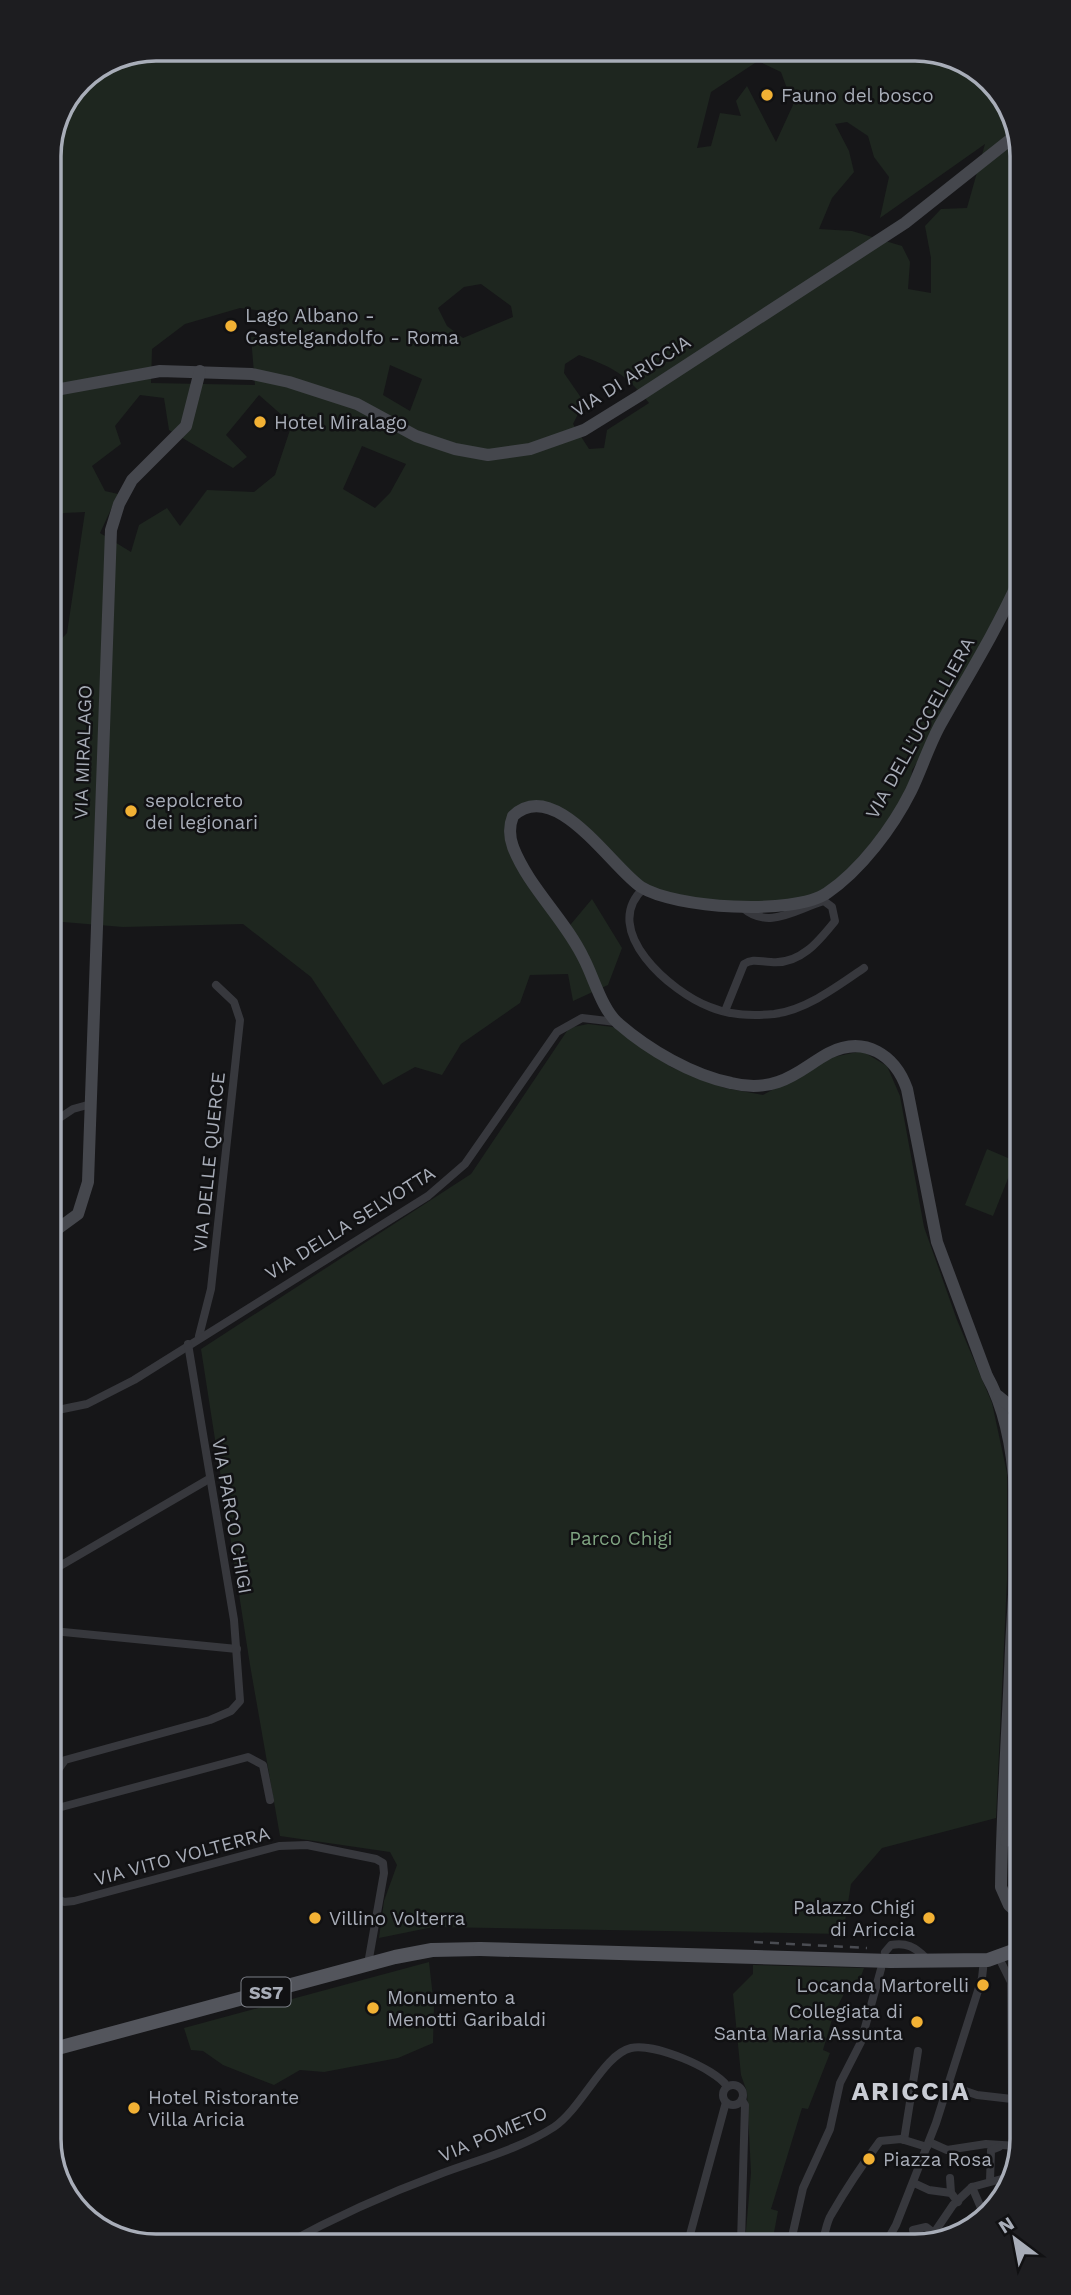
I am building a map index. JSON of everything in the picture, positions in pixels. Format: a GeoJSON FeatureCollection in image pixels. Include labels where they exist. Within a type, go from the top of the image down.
{"type":"FeatureCollection","features":[{"type":"Feature","properties":{"kind":"main road","name":"SS7"},"geometry":{"type":"LineString","coordinates":[[61,2047],[418,1952],[480,1949],[886,1961],[926,1958],[984,1960],[1010,1953]]}},
{"type":"Feature","properties":{"kind":"street","name":"VIA DI ARICCIA"},"geometry":{"type":"LineString","coordinates":[[61,389],[154,372],[252,374],[289,382],[357,404],[426,440],[460,451],[503,454],[550,444],[606,417],[905,222],[1008,141]]}},
{"type":"Feature","properties":{"kind":"street","name":"VIA MIRALAGO"},"geometry":{"type":"LineString","coordinates":[[61,1226],[78,1214],[85,1197],[91,1104],[108,547],[116,512],[128,487],[144,467],[172,443],[186,426],[201,371]]}},
{"type":"Feature","properties":{"kind":"street","name":"VIA DELL'UCCELLIERA"},"geometry":{"type":"LineString","coordinates":[[616,1023],[583,956],[517,855],[510,828],[513,816],[535,807],[566,816],[644,888],[695,901],[743,907],[794,906],[819,898],[841,882],[884,833],[906,800],[931,742],[997,628],[1010,598]]}},
{"type":"Feature","properties":{"kind":"street"},"geometry":{"type":"LineString","coordinates":[[644,888],[633,899],[630,918],[646,959],[671,986],[704,1004],[724,1011],[766,1014],[785,1012],[843,983],[864,968]]}},
{"type":"Feature","properties":{"kind":"street"},"geometry":{"type":"LineString","coordinates":[[724,1011],[744,964],[754,960],[774,963],[803,954],[819,942],[835,921],[832,907],[824,901],[790,915],[766,919],[751,915],[743,907]]}},
{"type":"Feature","properties":{"kind":"street","name":"VIA DELLE QUERCE"},"geometry":{"type":"LineString","coordinates":[[188,1344],[201,1334],[211,1289],[240,1020],[234,1002],[216,985]]}},
{"type":"Feature","properties":{"kind":"street","name":"VIA DELLA SELVOTTA"},"geometry":{"type":"LineString","coordinates":[[61,1410],[87,1405],[134,1380],[428,1196],[454,1176],[478,1148],[537,1057],[563,1027],[592,1017],[616,1023]]}},
{"type":"Feature","properties":{"kind":"street"},"geometry":{"type":"LineString","coordinates":[[616,1023],[674,1060],[712,1078],[736,1084],[760,1086],[782,1081],[833,1051],[850,1046],[873,1049],[892,1061],[907,1089],[937,1242],[986,1376],[998,1396],[1010,1454]]}},
{"type":"Feature","properties":{"kind":"street"},"geometry":{"type":"LineString","coordinates":[[61,1117],[74,1109],[91,1104]]}},
{"type":"Feature","properties":{"kind":"street","name":"VIA PARCO CHIGI"},"geometry":{"type":"LineString","coordinates":[[61,1766],[65,1760],[219,1717],[238,1705],[242,1694],[188,1344]]}},
{"type":"Feature","properties":{"kind":"street"},"geometry":{"type":"LineString","coordinates":[[998,1396],[1010,1406]]}},
{"type":"Feature","properties":{"kind":"street"},"geometry":{"type":"LineString","coordinates":[[61,1564],[209,1479]]}},
{"type":"Feature","properties":{"kind":"street"},"geometry":{"type":"LineString","coordinates":[[61,1632],[237,1649]]}},
{"type":"Feature","properties":{"kind":"street"},"geometry":{"type":"LineString","coordinates":[[1010,1636],[1001,1887],[1010,1901]]}},
{"type":"Feature","properties":{"kind":"street"},"geometry":{"type":"LineString","coordinates":[[61,1807],[146,1787],[248,1757],[262,1765],[270,1800]]}},
{"type":"Feature","properties":{"kind":"street"},"geometry":{"type":"LineString","coordinates":[[1004,1784],[1010,1792]]}},
{"type":"Feature","properties":{"kind":"street"},"geometry":{"type":"LineString","coordinates":[[1002,1852],[1010,1834]]}},
{"type":"Feature","properties":{"kind":"street","name":"VIA VITO VOLTERRA"},"geometry":{"type":"LineString","coordinates":[[61,1900],[74,1901],[282,1845],[307,1845],[376,1859],[383,1863],[384,1873],[368,1964]]}},
{"type":"Feature","properties":{"kind":"street"},"geometry":{"type":"LineString","coordinates":[[999,1958],[1010,1983]]}},
{"type":"Feature","properties":{"kind":"street"},"geometry":{"type":"LineString","coordinates":[[891,2234],[928,2144],[982,1978],[984,1960]]}},
{"type":"Feature","properties":{"kind":"street"},"geometry":{"type":"LineString","coordinates":[[793,2234],[803,2188],[830,2129],[840,2083],[861,2042],[886,1961]]}},
{"type":"Feature","properties":{"kind":"street","name":"VIA POMETO"},"geometry":{"type":"LineString","coordinates":[[306,2234],[373,2200],[544,2132],[574,2109],[611,2059],[629,2049],[642,2048],[684,2059],[719,2075],[727,2086]]}},
{"type":"Feature","properties":{"kind":"street"},"geometry":{"type":"LineString","coordinates":[[904,2140],[918,2051]]}},
{"type":"Feature","properties":{"kind":"street"},"geometry":{"type":"LineString","coordinates":[[948,2085],[977,2095],[1010,2099]]}},
{"type":"Feature","properties":{"kind":"street"},"geometry":{"type":"LineString","coordinates":[[690,2234],[726,2102],[723,2094],[727,2086],[740,2087],[745,2105],[741,2234]]}},
{"type":"Feature","properties":{"kind":"street"},"geometry":{"type":"LineString","coordinates":[[726,2102],[734,2105],[742,2100]]}},
{"type":"Feature","properties":{"kind":"street"},"geometry":{"type":"LineString","coordinates":[[824,2234],[830,2215],[839,2206],[845,2188],[878,2142],[904,2140],[947,2150],[986,2144],[1001,2146]]}},
{"type":"Feature","properties":{"kind":"street"},"geometry":{"type":"LineString","coordinates":[[989,2181],[991,2150],[1010,2144]]}},
{"type":"Feature","properties":{"kind":"street"},"geometry":{"type":"LineString","coordinates":[[950,2178],[951,2193],[958,2202]]}},
{"type":"Feature","properties":{"kind":"street"},"geometry":{"type":"LineString","coordinates":[[934,2232],[972,2187],[1001,2178]]}},
{"type":"Feature","properties":{"kind":"street"},"geometry":{"type":"LineString","coordinates":[[914,2183],[929,2190],[951,2193]]}},
{"type":"Feature","properties":{"kind":"street"},"geometry":{"type":"LineString","coordinates":[[972,2187],[980,2206]]}},
{"type":"Feature","properties":{"kind":"street"},"geometry":{"type":"LineString","coordinates":[[913,2230],[926,2227],[934,2232]]}},
{"type":"Feature","properties":{"kind":"green space"},"geometry":{"type":"Polygon","coordinates":[[[156,61],[758,61],[921,61],[951,68],[973,81],[994,103],[1000,114],[1010,156],[1010,592],[931,742],[912,770],[910,793],[901,808],[828,893],[762,908],[652,891],[555,811],[519,811],[511,837],[566,930],[592,899],[622,948],[608,985],[573,1001],[568,974],[530,975],[520,1003],[461,1044],[442,1075],[415,1067],[383,1085],[311,977],[243,924],[123,927],[61,922],[61,639],[67,633],[85,512],[61,514],[61,150],[64,132],[81,98],[109,74],[126,66],[156,61]],[[758,61],[711,92],[697,148],[711,146],[720,113],[741,116],[736,101],[747,86],[776,142],[793,105],[781,72],[758,61]],[[847,122],[835,124],[849,151],[854,172],[832,198],[819,229],[852,231],[902,246],[910,262],[908,289],[931,293],[931,258],[925,226],[941,209],[967,208],[985,144],[880,218],[889,177],[874,157],[868,136],[847,122]],[[481,284],[464,287],[438,308],[447,326],[463,338],[513,317],[511,306],[481,284]],[[240,308],[185,324],[152,349],[151,383],[255,385],[251,337],[280,337],[280,313],[240,308]],[[579,355],[565,364],[564,373],[584,402],[573,424],[589,449],[604,448],[607,430],[649,403],[634,385],[601,364],[579,355]],[[390,365],[383,395],[410,411],[422,379],[390,365]],[[140,395],[115,426],[121,444],[92,466],[105,491],[118,494],[100,533],[131,552],[139,525],[167,508],[180,526],[207,490],[254,492],[275,475],[292,424],[259,395],[226,435],[247,457],[233,468],[169,430],[164,398],[140,395]],[[362,446],[343,489],[375,508],[390,493],[406,464],[362,446]]]}},
{"type":"Feature","properties":{"kind":"green space","name":"Parco Chigi"},"geometry":{"type":"Polygon","coordinates":[[[588,1024],[613,1027],[671,1067],[725,1088],[763,1095],[829,1058],[862,1051],[887,1066],[900,1096],[924,1227],[957,1320],[992,1403],[1007,1473],[1007,1580],[996,1818],[882,1848],[851,1884],[843,1934],[433,1927],[379,1938],[384,1901],[397,1865],[390,1852],[280,1836],[250,1665],[201,1349],[471,1174],[569,1028],[588,1024]]]}},
{"type":"Feature","properties":{"kind":"green space"},"geometry":{"type":"Polygon","coordinates":[[[987,1149],[1010,1159],[1010,1174],[993,1216],[965,1205],[987,1149]]]}},
{"type":"Feature","properties":{"kind":"green space"},"geometry":{"type":"Polygon","coordinates":[[[429,1962],[434,2006],[433,2043],[398,2058],[324,2072],[300,2070],[274,2085],[223,2065],[203,2051],[191,2050],[184,2028],[429,1962]]]}},
{"type":"Feature","properties":{"kind":"green space"},"geometry":{"type":"Polygon","coordinates":[[[753,1965],[864,1968],[857,1987],[846,1990],[834,2013],[823,2050],[830,2053],[808,2109],[802,2108],[771,2209],[778,2211],[774,2234],[746,2234],[751,2173],[747,2092],[741,2075],[733,1994],[753,1974],[753,1965]]]}},
{"type":"Feature","properties":{"kind":"railway"},"geometry":{"type":"LineString","coordinates":[[754,1942],[867,1948]]}},
{"type":"Feature","properties":{"kind":"place","name":"Fauno del bosco"},"geometry":{"type":"Point","coordinates":[767,95]}},
{"type":"Feature","properties":{"kind":"place","name":"Lago Albano - Castelgandolfo - Roma"},"geometry":{"type":"Point","coordinates":[231,326]}},
{"type":"Feature","properties":{"kind":"place","name":"Hotel Miralago"},"geometry":{"type":"Point","coordinates":[260,422]}},
{"type":"Feature","properties":{"kind":"place","name":"sepolcreto dei legionari"},"geometry":{"type":"Point","coordinates":[131,811]}},
{"type":"Feature","properties":{"kind":"place","name":"Villino Volterra"},"geometry":{"type":"Point","coordinates":[315,1918]}},
{"type":"Feature","properties":{"kind":"place","name":"Palazzo Chigi di Ariccia"},"geometry":{"type":"Point","coordinates":[929,1918]}},
{"type":"Feature","properties":{"kind":"place","name":"Locanda Martorelli"},"geometry":{"type":"Point","coordinates":[983,1985]}},
{"type":"Feature","properties":{"kind":"place","name":"Monumento a Menotti Garibaldi"},"geometry":{"type":"Point","coordinates":[373,2008]}},
{"type":"Feature","properties":{"kind":"place","name":"Collegiata di Santa Maria Assunta"},"geometry":{"type":"Point","coordinates":[917,2022]}},
{"type":"Feature","properties":{"kind":"place","name":"Hotel Ristorante Villa Aricia"},"geometry":{"type":"Point","coordinates":[134,2108]}},
{"type":"Feature","properties":{"kind":"place","name":"Piazza Rosa"},"geometry":{"type":"Point","coordinates":[869,2159]}},
{"type":"Feature","properties":{"kind":"district","name":"ARICCIA"},"geometry":{"type":"Point","coordinates":[911,2091]}}]}
